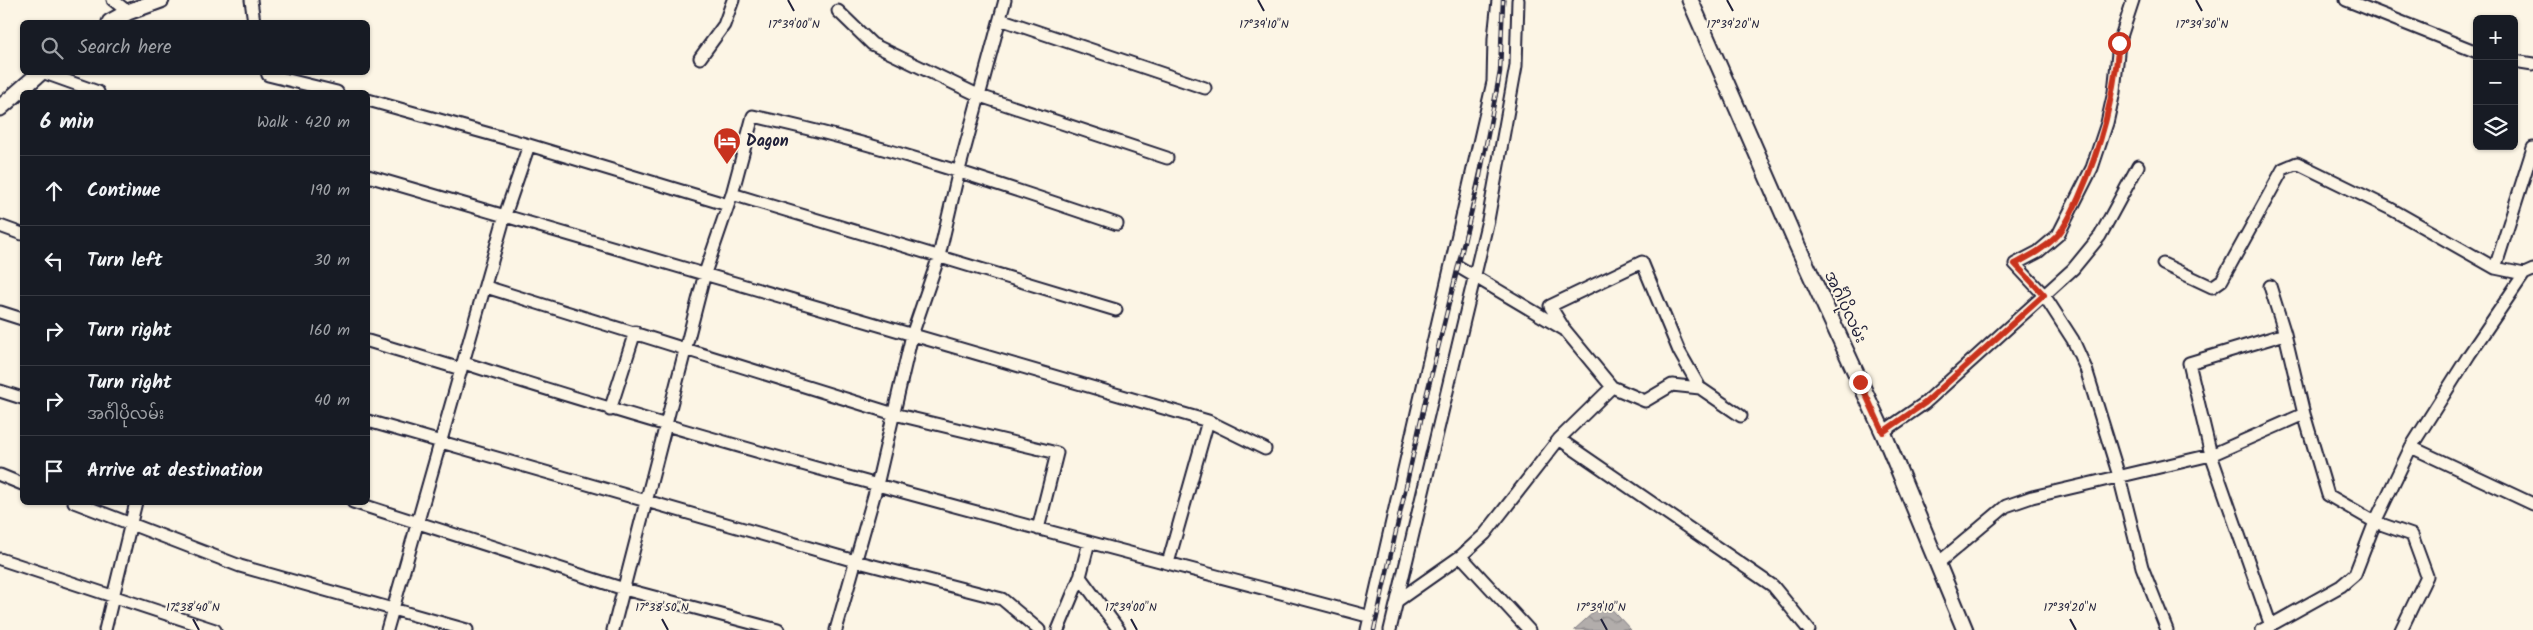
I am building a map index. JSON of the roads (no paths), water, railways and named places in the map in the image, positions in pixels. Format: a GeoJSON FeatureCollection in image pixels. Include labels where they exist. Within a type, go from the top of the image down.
{"type":"FeatureCollection","features":[{"type":"Feature","properties":{"kind":"main road"},"geometry":{"type":"LineString","coordinates":[[114,20],[128,12],[161,0]]}},
{"type":"Feature","properties":{"kind":"main road","name":"အင်္ဂါပိုလမ်း"},"geometry":{"type":"LineString","coordinates":[[1690,0],[1797,245],[1883,432],[1965,630]]}},
{"type":"Feature","properties":{"kind":"main road"},"geometry":{"type":"LineString","coordinates":[[20,90],[38,75]]}},
{"type":"Feature","properties":{"kind":"main road"},"geometry":{"type":"LineString","coordinates":[[0,108],[20,90]]}},
{"type":"Feature","properties":{"kind":"street"},"geometry":{"type":"LineString","coordinates":[[113,0],[128,12]]}},
{"type":"Feature","properties":{"kind":"street"},"geometry":{"type":"LineString","coordinates":[[251,0],[254,20]]}},
{"type":"Feature","properties":{"kind":"street"},"geometry":{"type":"LineString","coordinates":[[700,58],[724,25],[733,0]]}},
{"type":"Feature","properties":{"kind":"street"},"geometry":{"type":"LineString","coordinates":[[836,630],[876,485],[912,335],[939,256],[959,170],[1005,0]]}},
{"type":"Feature","properties":{"kind":"street"},"geometry":{"type":"LineString","coordinates":[[1367,630],[1493,82],[1494,38],[1498,0]]}},
{"type":"Feature","properties":{"kind":"street"},"geometry":{"type":"LineString","coordinates":[[1390,630],[1475,277],[1516,66],[1518,0]]}},
{"type":"Feature","properties":{"kind":"street"},"geometry":{"type":"LineString","coordinates":[[2133,0],[2119,43],[2114,92],[2107,123],[2092,168],[2073,209],[2058,235],[2038,252],[2015,264],[2044,295],[2073,340],[2086,369],[2119,476],[2142,567],[2168,630]]}},
{"type":"Feature","properties":{"kind":"street"},"geometry":{"type":"LineString","coordinates":[[2346,0],[2473,50]]}},
{"type":"Feature","properties":{"kind":"street"},"geometry":{"type":"LineString","coordinates":[[838,11],[872,44],[980,96],[1167,158]]}},
{"type":"Feature","properties":{"kind":"street"},"geometry":{"type":"LineString","coordinates":[[1000,19],[1206,88]]}},
{"type":"Feature","properties":{"kind":"street"},"geometry":{"type":"LineString","coordinates":[[2518,62],[2533,64]]}},
{"type":"Feature","properties":{"kind":"street"},"geometry":{"type":"LineString","coordinates":[[50,75],[92,90]]}},
{"type":"Feature","properties":{"kind":"street"},"geometry":{"type":"LineString","coordinates":[[268,75],[329,90]]}},
{"type":"Feature","properties":{"kind":"street"},"geometry":{"type":"LineString","coordinates":[[370,101],[939,256],[1116,310]]}},
{"type":"Feature","properties":{"kind":"street"},"geometry":{"type":"LineString","coordinates":[[613,630],[705,273],[730,199],[753,116],[811,129],[959,170],[1118,224]]}},
{"type":"Feature","properties":{"kind":"street"},"geometry":{"type":"LineString","coordinates":[[387,630],[416,522],[486,287],[505,215],[529,145]]}},
{"type":"Feature","properties":{"kind":"street"},"geometry":{"type":"LineString","coordinates":[[2495,268],[2533,148]]}},
{"type":"Feature","properties":{"kind":"street"},"geometry":{"type":"LineString","coordinates":[[2162,264],[2212,287],[2222,280],[2284,169],[2297,163],[2391,209],[2495,268],[2528,272],[2469,355],[2411,447],[2375,522],[2354,574],[2341,586],[2266,628],[2211,455],[2189,364],[2285,334]]}},
{"type":"Feature","properties":{"kind":"street"},"geometry":{"type":"LineString","coordinates":[[1883,432],[1925,403],[2073,269],[2100,236],[2138,166]]}},
{"type":"Feature","properties":{"kind":"street"},"geometry":{"type":"LineString","coordinates":[[370,177],[1208,421],[1265,449]]}},
{"type":"Feature","properties":{"kind":"street"},"geometry":{"type":"LineString","coordinates":[[0,226],[20,233]]}},
{"type":"Feature","properties":{"kind":"street"},"geometry":{"type":"LineString","coordinates":[[1700,388],[1672,385],[1645,401],[1612,387],[1565,330],[1550,306],[1642,262],[1679,351],[1700,388],[1740,416]]}},
{"type":"Feature","properties":{"kind":"street"},"geometry":{"type":"LineString","coordinates":[[1452,264],[1565,330]]}},
{"type":"Feature","properties":{"kind":"street"},"geometry":{"type":"LineString","coordinates":[[2270,286],[2285,334],[2304,414],[2328,495],[2375,522],[2412,535],[2427,576],[2401,630]]}},
{"type":"Feature","properties":{"kind":"street"},"geometry":{"type":"LineString","coordinates":[[486,287],[894,414],[1057,453],[1038,529]]}},
{"type":"Feature","properties":{"kind":"street"},"geometry":{"type":"LineString","coordinates":[[0,312],[20,318]]}},
{"type":"Feature","properties":{"kind":"street"},"geometry":{"type":"LineString","coordinates":[[610,410],[635,332]]}},
{"type":"Feature","properties":{"kind":"street"},"geometry":{"type":"LineString","coordinates":[[370,342],[462,366],[876,485],[1371,617]]}},
{"type":"Feature","properties":{"kind":"street"},"geometry":{"type":"LineString","coordinates":[[1397,601],[1461,556],[1485,534],[1559,439],[1612,387]]}},
{"type":"Feature","properties":{"kind":"street"},"geometry":{"type":"LineString","coordinates":[[0,391],[20,397]]}},
{"type":"Feature","properties":{"kind":"street"},"geometry":{"type":"LineString","coordinates":[[1937,564],[2006,506],[2032,497],[2211,455],[2304,414]]}},
{"type":"Feature","properties":{"kind":"street"},"geometry":{"type":"LineString","coordinates":[[1168,562],[1208,421]]}},
{"type":"Feature","properties":{"kind":"street"},"geometry":{"type":"LineString","coordinates":[[370,422],[855,561],[1002,599],[1039,630]]}},
{"type":"Feature","properties":{"kind":"street"},"geometry":{"type":"LineString","coordinates":[[1559,439],[1773,586],[1809,630]]}},
{"type":"Feature","properties":{"kind":"street"},"geometry":{"type":"LineString","coordinates":[[2411,447],[2533,504]]}},
{"type":"Feature","properties":{"kind":"street"},"geometry":{"type":"LineString","coordinates":[[0,475],[20,483]]}},
{"type":"Feature","properties":{"kind":"street"},"geometry":{"type":"LineString","coordinates":[[82,505],[240,566],[467,630]]}},
{"type":"Feature","properties":{"kind":"street"},"geometry":{"type":"LineString","coordinates":[[105,630],[135,505]]}},
{"type":"Feature","properties":{"kind":"street"},"geometry":{"type":"LineString","coordinates":[[362,505],[624,589],[778,630]]}},
{"type":"Feature","properties":{"kind":"street"},"geometry":{"type":"LineString","coordinates":[[1058,630],[1080,577],[1089,542]]}},
{"type":"Feature","properties":{"kind":"street"},"geometry":{"type":"LineString","coordinates":[[1461,556],[1529,630]]}},
{"type":"Feature","properties":{"kind":"street"},"geometry":{"type":"LineString","coordinates":[[0,559],[214,630]]}},
{"type":"Feature","properties":{"kind":"street"},"geometry":{"type":"LineString","coordinates":[[1080,577],[1119,630]]}},
{"type":"Feature","properties":{"kind":"water"},"geometry":{"type":"Polygon","coordinates":[[[1605,602],[1631,630],[1574,630],[1605,602]]]}},
{"type":"Feature","properties":{"kind":"railway"},"geometry":{"type":"LineString","coordinates":[[1374,630],[1426,397],[1479,181],[1500,72],[1503,0]]}},
{"type":"Feature","properties":{"kind":"place","name":"Dagon"},"geometry":{"type":"Point","coordinates":[727,165]}}]}
